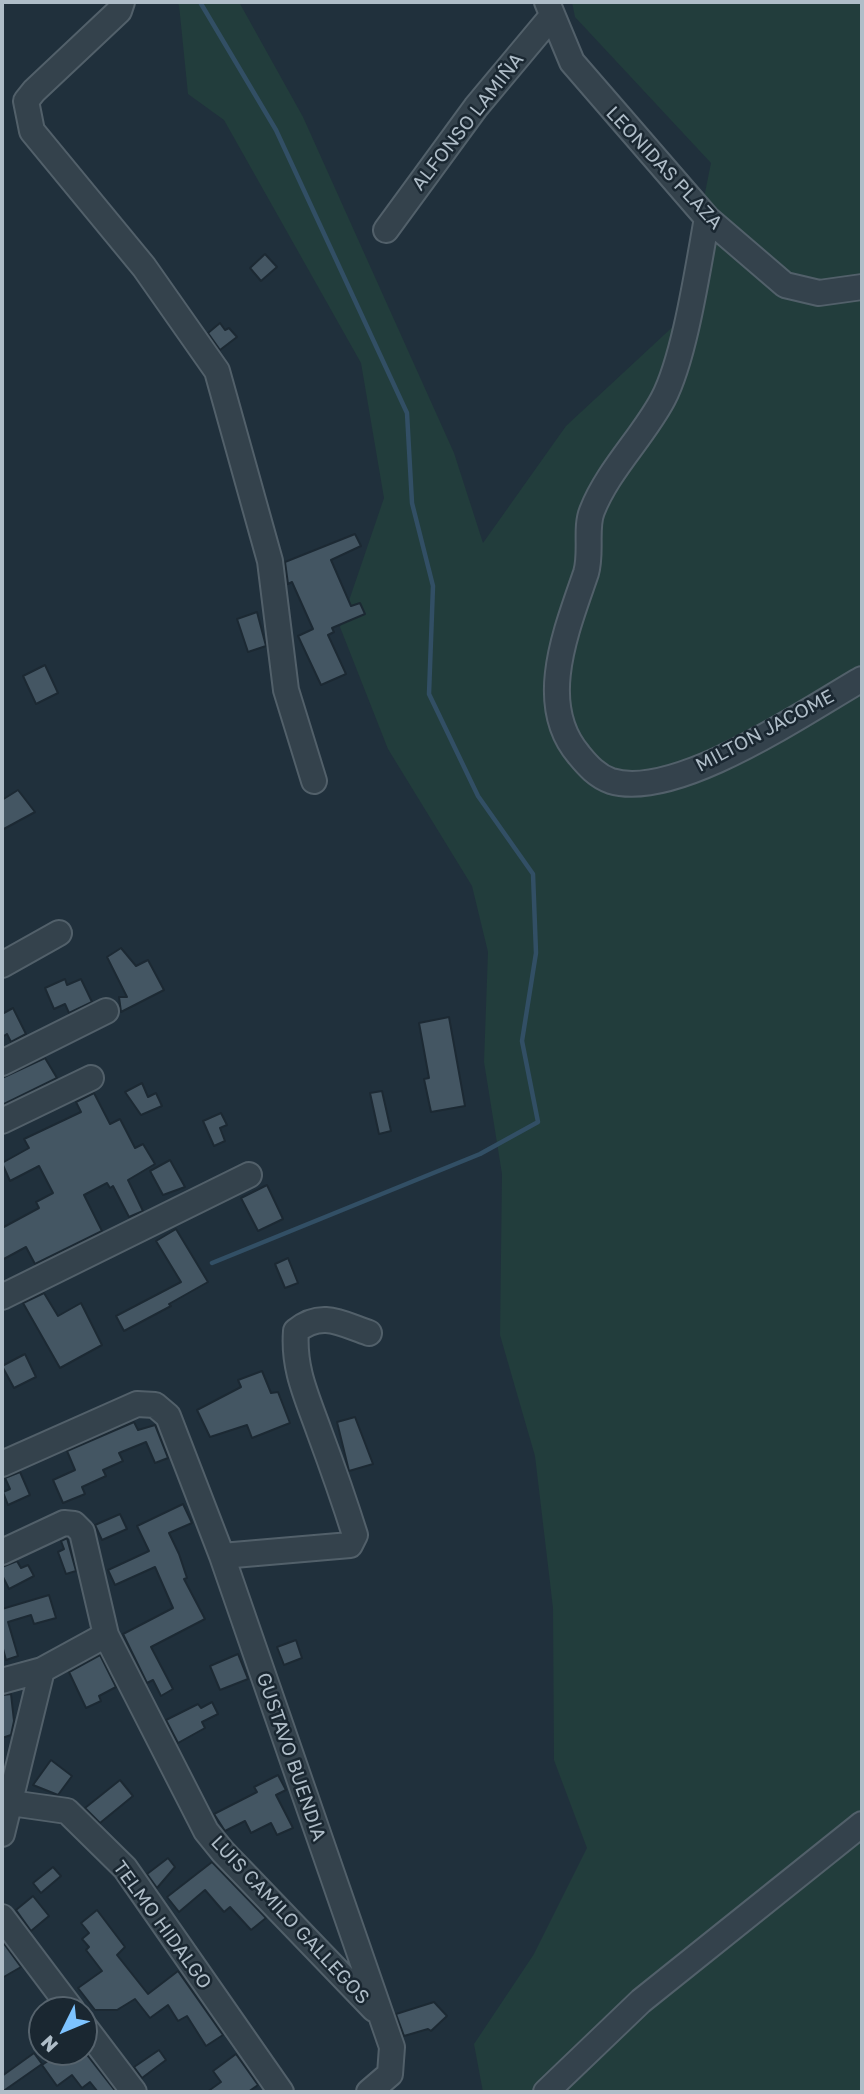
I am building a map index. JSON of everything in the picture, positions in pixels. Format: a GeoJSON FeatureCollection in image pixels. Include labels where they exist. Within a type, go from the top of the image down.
{"type":"FeatureCollection","features":[{"type":"Feature","properties":{"kind":"street"},"geometry":{"type":"LineString","coordinates":[[122,2],[119,11],[26,101],[28,121],[32,131],[144,267],[217,371],[270,561],[286,690],[314,781]]}},
{"type":"Feature","properties":{"kind":"street","name":"LEONIDAS PLAZA"},"geometry":{"type":"LineString","coordinates":[[550,9],[572,62],[707,218],[785,285],[819,293],[862,287]]}},
{"type":"Feature","properties":{"kind":"street","name":"ALFONSO LAMIÑA"},"geometry":{"type":"LineString","coordinates":[[386,230],[550,9]]}},
{"type":"Feature","properties":{"kind":"street","name":"MILTON JACOME"},"geometry":{"type":"LineString","coordinates":[[707,218],[679,354],[663,398],[591,513],[591,558],[568,627],[557,681],[559,722],[573,748],[592,771],[611,780],[633,784],[665,779],[698,769],[740,749],[862,679]]}},
{"type":"Feature","properties":{"kind":"street"},"geometry":{"type":"LineString","coordinates":[[2,965],[58,933]]}},
{"type":"Feature","properties":{"kind":"street"},"geometry":{"type":"LineString","coordinates":[[2,1063],[106,1011]]}},
{"type":"Feature","properties":{"kind":"street"},"geometry":{"type":"LineString","coordinates":[[2,1121],[91,1078]]}},
{"type":"Feature","properties":{"kind":"street"},"geometry":{"type":"LineString","coordinates":[[2,1297],[249,1175]]}},
{"type":"Feature","properties":{"kind":"street"},"geometry":{"type":"LineString","coordinates":[[222,1556],[350,1545],[355,1535],[300,1384],[295,1348],[296,1331],[306,1323],[321,1318],[369,1333]]}},
{"type":"Feature","properties":{"kind":"street","name":"GUSTAVO BUENDIA"},"geometry":{"type":"LineString","coordinates":[[2,1464],[137,1404],[155,1405],[168,1416],[222,1556],[392,2047],[390,2074],[369,2092]]}},
{"type":"Feature","properties":{"kind":"street","name":"LUIS CAMILO GALLEGOS"},"geometry":{"type":"LineString","coordinates":[[2,1552],[64,1523],[74,1524],[82,1532],[106,1635],[206,1831],[380,2016]]}},
{"type":"Feature","properties":{"kind":"street"},"geometry":{"type":"LineString","coordinates":[[2,1681],[42,1670],[106,1635]]}},
{"type":"Feature","properties":{"kind":"street"},"geometry":{"type":"LineString","coordinates":[[2,1834],[42,1670]]}},
{"type":"Feature","properties":{"kind":"street","name":"TELMO HIDALGO"},"geometry":{"type":"LineString","coordinates":[[11,1803],[67,1811],[125,1868],[281,2092]]}},
{"type":"Feature","properties":{"kind":"street"},"geometry":{"type":"LineString","coordinates":[[547,2092],[641,2001],[862,1824]]}},
{"type":"Feature","properties":{"kind":"street"},"geometry":{"type":"LineString","coordinates":[[2,1917],[61,1996]]}},
{"type":"Feature","properties":{"kind":"street"},"geometry":{"type":"LineString","coordinates":[[98,2044],[134,2092]]}},
{"type":"Feature","properties":{"kind":"green space"},"geometry":{"type":"Polygon","coordinates":[[[176,2],[239,2],[303,117],[454,453],[483,543],[566,426],[679,321],[711,163],[575,17],[572,2],[862,2],[862,2092],[483,2092],[474,2044],[534,1954],[587,1848],[554,1760],[553,1608],[535,1456],[500,1335],[502,1174],[484,1062],[488,952],[472,886],[388,749],[340,627],[384,498],[361,363],[224,120],[188,94],[179,5],[176,2]]]}},
{"type":"Feature","properties":{"kind":"building"},"geometry":{"type":"Polygon","coordinates":[[[265,254],[277,267],[261,281],[250,268],[265,254]]]}},
{"type":"Feature","properties":{"kind":"building"},"geometry":{"type":"Polygon","coordinates":[[[220,323],[225,330],[229,328],[237,337],[220,350],[208,333],[220,323]]]}},
{"type":"Feature","properties":{"kind":"building"},"geometry":{"type":"Polygon","coordinates":[[[355,534],[361,546],[331,560],[351,606],[360,603],[365,614],[332,628],[334,632],[328,635],[346,674],[321,685],[298,636],[313,629],[292,582],[288,584],[285,562],[355,534]]]}},
{"type":"Feature","properties":{"kind":"building"},"geometry":{"type":"Polygon","coordinates":[[[257,612],[266,646],[248,652],[237,619],[257,612]]]}},
{"type":"Feature","properties":{"kind":"building"},"geometry":{"type":"Polygon","coordinates":[[[45,665],[58,693],[36,704],[23,676],[45,665]]]}},
{"type":"Feature","properties":{"kind":"building"},"geometry":{"type":"Polygon","coordinates":[[[18,790],[35,812],[2,830],[2,800],[18,790]]]}},
{"type":"Feature","properties":{"kind":"building"},"geometry":{"type":"Polygon","coordinates":[[[121,948],[136,966],[148,960],[164,990],[121,1012],[119,997],[127,997],[107,957],[121,948]]]}},
{"type":"Feature","properties":{"kind":"building"},"geometry":{"type":"Polygon","coordinates":[[[65,979],[67,985],[81,979],[92,1002],[69,1013],[65,1004],[54,1009],[45,988],[65,979]]]}},
{"type":"Feature","properties":{"kind":"building"},"geometry":{"type":"Polygon","coordinates":[[[13,1008],[26,1034],[11,1042],[7,1034],[2,1037],[2,1014],[13,1008]]]}},
{"type":"Feature","properties":{"kind":"building"},"geometry":{"type":"Polygon","coordinates":[[[449,1017],[465,1106],[431,1112],[424,1079],[429,1078],[419,1023],[449,1017]]]}},
{"type":"Feature","properties":{"kind":"building"},"geometry":{"type":"Polygon","coordinates":[[[45,1058],[57,1078],[2,1105],[2,1078],[45,1058]]]}},
{"type":"Feature","properties":{"kind":"building"},"geometry":{"type":"Polygon","coordinates":[[[142,1083],[148,1097],[156,1093],[162,1106],[141,1115],[125,1092],[142,1083]]]}},
{"type":"Feature","properties":{"kind":"building"},"geometry":{"type":"Polygon","coordinates":[[[382,1091],[391,1131],[379,1134],[370,1093],[382,1091]]]}},
{"type":"Feature","properties":{"kind":"building"},"geometry":{"type":"Polygon","coordinates":[[[94,1093],[110,1124],[120,1119],[135,1148],[143,1144],[155,1164],[128,1180],[143,1211],[129,1217],[113,1186],[110,1188],[107,1183],[84,1195],[102,1231],[35,1264],[26,1247],[2,1260],[2,1228],[39,1208],[36,1202],[53,1193],[39,1166],[10,1181],[2,1163],[29,1148],[24,1139],[81,1112],[76,1102],[94,1093]]]}},
{"type":"Feature","properties":{"kind":"building"},"geometry":{"type":"Polygon","coordinates":[[[221,1113],[227,1125],[220,1128],[225,1141],[214,1146],[203,1121],[221,1113]]]}},
{"type":"Feature","properties":{"kind":"building"},"geometry":{"type":"Polygon","coordinates":[[[170,1160],[185,1187],[163,1195],[150,1171],[170,1160]]]}},
{"type":"Feature","properties":{"kind":"building"},"geometry":{"type":"Polygon","coordinates":[[[267,1185],[283,1219],[258,1231],[241,1198],[267,1185]]]}},
{"type":"Feature","properties":{"kind":"building"},"geometry":{"type":"Polygon","coordinates":[[[176,1229],[208,1282],[124,1331],[116,1316],[181,1282],[156,1241],[176,1229]]]}},
{"type":"Feature","properties":{"kind":"building"},"geometry":{"type":"Polygon","coordinates":[[[288,1258],[298,1283],[285,1288],[275,1264],[288,1258]]]}},
{"type":"Feature","properties":{"kind":"building"},"geometry":{"type":"Polygon","coordinates":[[[44,1293],[58,1316],[81,1303],[102,1345],[60,1368],[23,1303],[44,1293]]]}},
{"type":"Feature","properties":{"kind":"building"},"geometry":{"type":"Polygon","coordinates":[[[25,1354],[36,1377],[14,1388],[2,1366],[25,1354]]]}},
{"type":"Feature","properties":{"kind":"building"},"geometry":{"type":"Polygon","coordinates":[[[262,1371],[271,1393],[278,1392],[290,1423],[252,1438],[247,1425],[210,1437],[197,1410],[241,1387],[238,1380],[262,1371]]]}},
{"type":"Feature","properties":{"kind":"building"},"geometry":{"type":"Polygon","coordinates":[[[355,1417],[373,1464],[349,1471],[337,1422],[355,1417]]]}},
{"type":"Feature","properties":{"kind":"building"},"geometry":{"type":"Polygon","coordinates":[[[134,1422],[138,1430],[155,1425],[168,1458],[155,1463],[146,1442],[119,1453],[123,1461],[103,1470],[106,1476],[82,1487],[85,1494],[63,1503],[53,1480],[75,1470],[67,1451],[134,1422]]]}},
{"type":"Feature","properties":{"kind":"building"},"geometry":{"type":"Polygon","coordinates":[[[20,1472],[30,1495],[8,1505],[3,1492],[10,1489],[5,1478],[20,1472]]]}},
{"type":"Feature","properties":{"kind":"building"},"geometry":{"type":"Polygon","coordinates":[[[183,1504],[192,1523],[169,1533],[187,1578],[184,1579],[205,1619],[151,1647],[173,1689],[161,1696],[153,1680],[147,1683],[123,1634],[173,1608],[155,1567],[115,1585],[108,1570],[149,1551],[137,1526],[183,1504]]]}},
{"type":"Feature","properties":{"kind":"building"},"geometry":{"type":"Polygon","coordinates":[[[120,1514],[127,1529],[102,1540],[95,1525],[120,1514]]]}},
{"type":"Feature","properties":{"kind":"building"},"geometry":{"type":"Polygon","coordinates":[[[67,1538],[76,1571],[66,1574],[58,1552],[64,1549],[61,1541],[67,1538]]]}},
{"type":"Feature","properties":{"kind":"building"},"geometry":{"type":"Polygon","coordinates":[[[17,1561],[21,1568],[28,1565],[34,1576],[9,1589],[2,1575],[2,1567],[17,1561]]]}},
{"type":"Feature","properties":{"kind":"building"},"geometry":{"type":"Polygon","coordinates":[[[49,1595],[56,1618],[34,1624],[31,1615],[8,1622],[18,1656],[6,1660],[2,1645],[2,1609],[49,1595]]]}},
{"type":"Feature","properties":{"kind":"building"},"geometry":{"type":"Polygon","coordinates":[[[296,1640],[302,1658],[284,1665],[277,1647],[296,1640]]]}},
{"type":"Feature","properties":{"kind":"building"},"geometry":{"type":"Polygon","coordinates":[[[238,1654],[248,1679],[220,1690],[210,1666],[238,1654]]]}},
{"type":"Feature","properties":{"kind":"building"},"geometry":{"type":"Polygon","coordinates":[[[100,1655],[116,1687],[99,1696],[101,1701],[86,1708],[69,1672],[100,1655]]]}},
{"type":"Feature","properties":{"kind":"building"},"geometry":{"type":"Polygon","coordinates":[[[11,1694],[14,1721],[11,1735],[2,1738],[2,1695],[11,1694]]]}},
{"type":"Feature","properties":{"kind":"building"},"geometry":{"type":"Polygon","coordinates":[[[212,1702],[218,1714],[202,1722],[205,1728],[178,1743],[166,1720],[198,1704],[201,1708],[212,1702]]]}},
{"type":"Feature","properties":{"kind":"building"},"geometry":{"type":"Polygon","coordinates":[[[51,1760],[72,1776],[58,1795],[33,1785],[51,1760]]]}},
{"type":"Feature","properties":{"kind":"building"},"geometry":{"type":"Polygon","coordinates":[[[278,1775],[286,1790],[276,1795],[293,1828],[277,1835],[271,1823],[251,1833],[245,1821],[225,1831],[214,1814],[257,1792],[254,1787],[278,1775]]]}},
{"type":"Feature","properties":{"kind":"building"},"geometry":{"type":"Polygon","coordinates":[[[120,1780],[133,1796],[100,1823],[85,1808],[120,1780]]]}},
{"type":"Feature","properties":{"kind":"building"},"geometry":{"type":"Polygon","coordinates":[[[168,1858],[175,1867],[157,1888],[147,1874],[168,1858]]]}},
{"type":"Feature","properties":{"kind":"building"},"geometry":{"type":"Polygon","coordinates":[[[212,1862],[266,1918],[251,1930],[230,1907],[224,1912],[205,1890],[179,1912],[167,1897],[212,1862]]]}},
{"type":"Feature","properties":{"kind":"building"},"geometry":{"type":"Polygon","coordinates":[[[53,1867],[61,1876],[41,1893],[33,1883],[53,1867]]]}},
{"type":"Feature","properties":{"kind":"building"},"geometry":{"type":"Polygon","coordinates":[[[33,1896],[49,1916],[31,1931],[16,1910],[33,1896]]]}},
{"type":"Feature","properties":{"kind":"building"},"geometry":{"type":"Polygon","coordinates":[[[97,1910],[125,1947],[117,1955],[148,1994],[178,1971],[223,2035],[206,2046],[187,2016],[178,2021],[168,2005],[150,2018],[135,1999],[117,2010],[98,2010],[98,1996],[84,1996],[78,1988],[102,1971],[86,1950],[89,1947],[82,1939],[89,1933],[81,1923],[97,1910]]]}},
{"type":"Feature","properties":{"kind":"building"},"geometry":{"type":"Polygon","coordinates":[[[2,1941],[21,1967],[2,1978],[2,1941]]]}},
{"type":"Feature","properties":{"kind":"building"},"geometry":{"type":"Polygon","coordinates":[[[434,2002],[447,2016],[431,2031],[428,2029],[404,2036],[396,2014],[434,2002]]]}},
{"type":"Feature","properties":{"kind":"building"},"geometry":{"type":"Polygon","coordinates":[[[159,2050],[166,2060],[142,2078],[134,2067],[159,2050]]]}},
{"type":"Feature","properties":{"kind":"building"},"geometry":{"type":"Polygon","coordinates":[[[236,2054],[258,2085],[248,2092],[207,2092],[221,2082],[213,2071],[236,2054]]]}},
{"type":"Feature","properties":{"kind":"building"},"geometry":{"type":"Polygon","coordinates":[[[28,2057],[28,2066],[39,2066],[2,2092],[2,2076],[28,2057]]]}},
{"type":"Feature","properties":{"kind":"building"},"geometry":{"type":"Polygon","coordinates":[[[43,2066],[96,2066],[116,2092],[98,2092],[90,2082],[82,2088],[72,2075],[57,2086],[43,2066]]]}},
{"type":"Feature","properties":{"kind":"waterway"},"geometry":{"type":"LineString","coordinates":[[200,2],[276,130],[407,413],[412,503],[433,586],[429,694],[478,796],[533,874],[536,953],[522,1041],[538,1122],[480,1154],[212,1263]]}}]}
